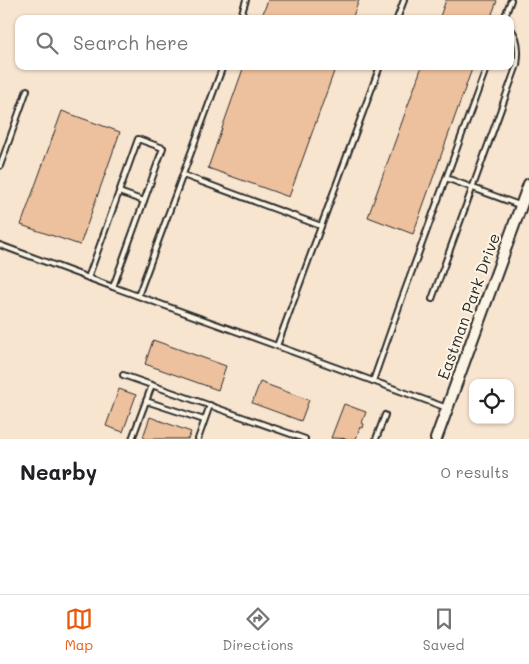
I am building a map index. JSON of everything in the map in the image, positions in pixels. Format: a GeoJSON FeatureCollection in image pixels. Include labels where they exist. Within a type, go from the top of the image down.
{"type":"FeatureCollection","features":[{"type":"Feature","properties":{"kind":"street","name":"Eastman Park Drive"},"geometry":{"type":"LineString","coordinates":[[436,439],[529,184]]}},
{"type":"Feature","properties":{"kind":"lane"},"geometry":{"type":"LineString","coordinates":[[241,15],[246,0]]}},
{"type":"Feature","properties":{"kind":"lane"},"geometry":{"type":"LineString","coordinates":[[398,15],[404,0]]}},
{"type":"Feature","properties":{"kind":"lane"},"geometry":{"type":"LineString","coordinates":[[505,15],[511,0]]}},
{"type":"Feature","properties":{"kind":"lane"},"geometry":{"type":"LineString","coordinates":[[432,299],[517,65],[518,44],[514,32]]}},
{"type":"Feature","properties":{"kind":"lane"},"geometry":{"type":"LineString","coordinates":[[138,296],[221,70]]}},
{"type":"Feature","properties":{"kind":"lane"},"geometry":{"type":"LineString","coordinates":[[278,346],[379,70]]}},
{"type":"Feature","properties":{"kind":"lane"},"geometry":{"type":"LineString","coordinates":[[373,381],[400,301],[486,70]]}},
{"type":"Feature","properties":{"kind":"lane"},"geometry":{"type":"LineString","coordinates":[[0,166],[28,90]]}},
{"type":"Feature","properties":{"kind":"lane"},"geometry":{"type":"LineString","coordinates":[[88,278],[138,139],[163,148],[113,287]]}},
{"type":"Feature","properties":{"kind":"lane"},"geometry":{"type":"LineString","coordinates":[[183,175],[321,226]]}},
{"type":"Feature","properties":{"kind":"lane"},"geometry":{"type":"LineString","coordinates":[[446,178],[521,206]]}},
{"type":"Feature","properties":{"kind":"lane"},"geometry":{"type":"LineString","coordinates":[[119,192],[144,201]]}},
{"type":"Feature","properties":{"kind":"lane"},"geometry":{"type":"LineString","coordinates":[[0,245],[447,408]]}},
{"type":"Feature","properties":{"kind":"lane"},"geometry":{"type":"LineString","coordinates":[[124,375],[305,439]]}},
{"type":"Feature","properties":{"kind":"lane"},"geometry":{"type":"LineString","coordinates":[[132,439],[152,385]]}},
{"type":"Feature","properties":{"kind":"lane"},"geometry":{"type":"LineString","coordinates":[[146,401],[204,420]]}},
{"type":"Feature","properties":{"kind":"lane"},"geometry":{"type":"LineString","coordinates":[[198,439],[210,405]]}},
{"type":"Feature","properties":{"kind":"lane"},"geometry":{"type":"LineString","coordinates":[[376,439],[385,415]]}},
{"type":"Feature","properties":{"kind":"building"},"geometry":{"type":"Polygon","coordinates":[[[268,0],[359,0],[353,15],[262,15],[268,0]]]}},
{"type":"Feature","properties":{"kind":"building"},"geometry":{"type":"Polygon","coordinates":[[[446,0],[497,1],[492,15],[440,15],[446,0]]]}},
{"type":"Feature","properties":{"kind":"building"},"geometry":{"type":"Polygon","coordinates":[[[243,70],[335,70],[289,197],[208,168],[243,70]]]}},
{"type":"Feature","properties":{"kind":"building"},"geometry":{"type":"Polygon","coordinates":[[[421,70],[472,70],[413,234],[368,217],[421,70]]]}},
{"type":"Feature","properties":{"kind":"building"},"geometry":{"type":"Polygon","coordinates":[[[62,111],[120,132],[80,245],[21,225],[62,111]]]}},
{"type":"Feature","properties":{"kind":"building"},"geometry":{"type":"Polygon","coordinates":[[[153,340],[226,366],[218,390],[145,364],[153,340]]]}},
{"type":"Feature","properties":{"kind":"building"},"geometry":{"type":"Polygon","coordinates":[[[260,382],[309,400],[301,421],[252,403],[260,382]]]}},
{"type":"Feature","properties":{"kind":"building"},"geometry":{"type":"Polygon","coordinates":[[[119,389],[136,395],[123,432],[106,426],[119,389]]]}},
{"type":"Feature","properties":{"kind":"building"},"geometry":{"type":"Polygon","coordinates":[[[344,404],[366,412],[362,423],[364,424],[363,428],[360,427],[356,439],[331,438],[344,404]]]}},
{"type":"Feature","properties":{"kind":"building"},"geometry":{"type":"Polygon","coordinates":[[[150,417],[191,432],[188,439],[147,439],[143,437],[150,417]]]}}]}
